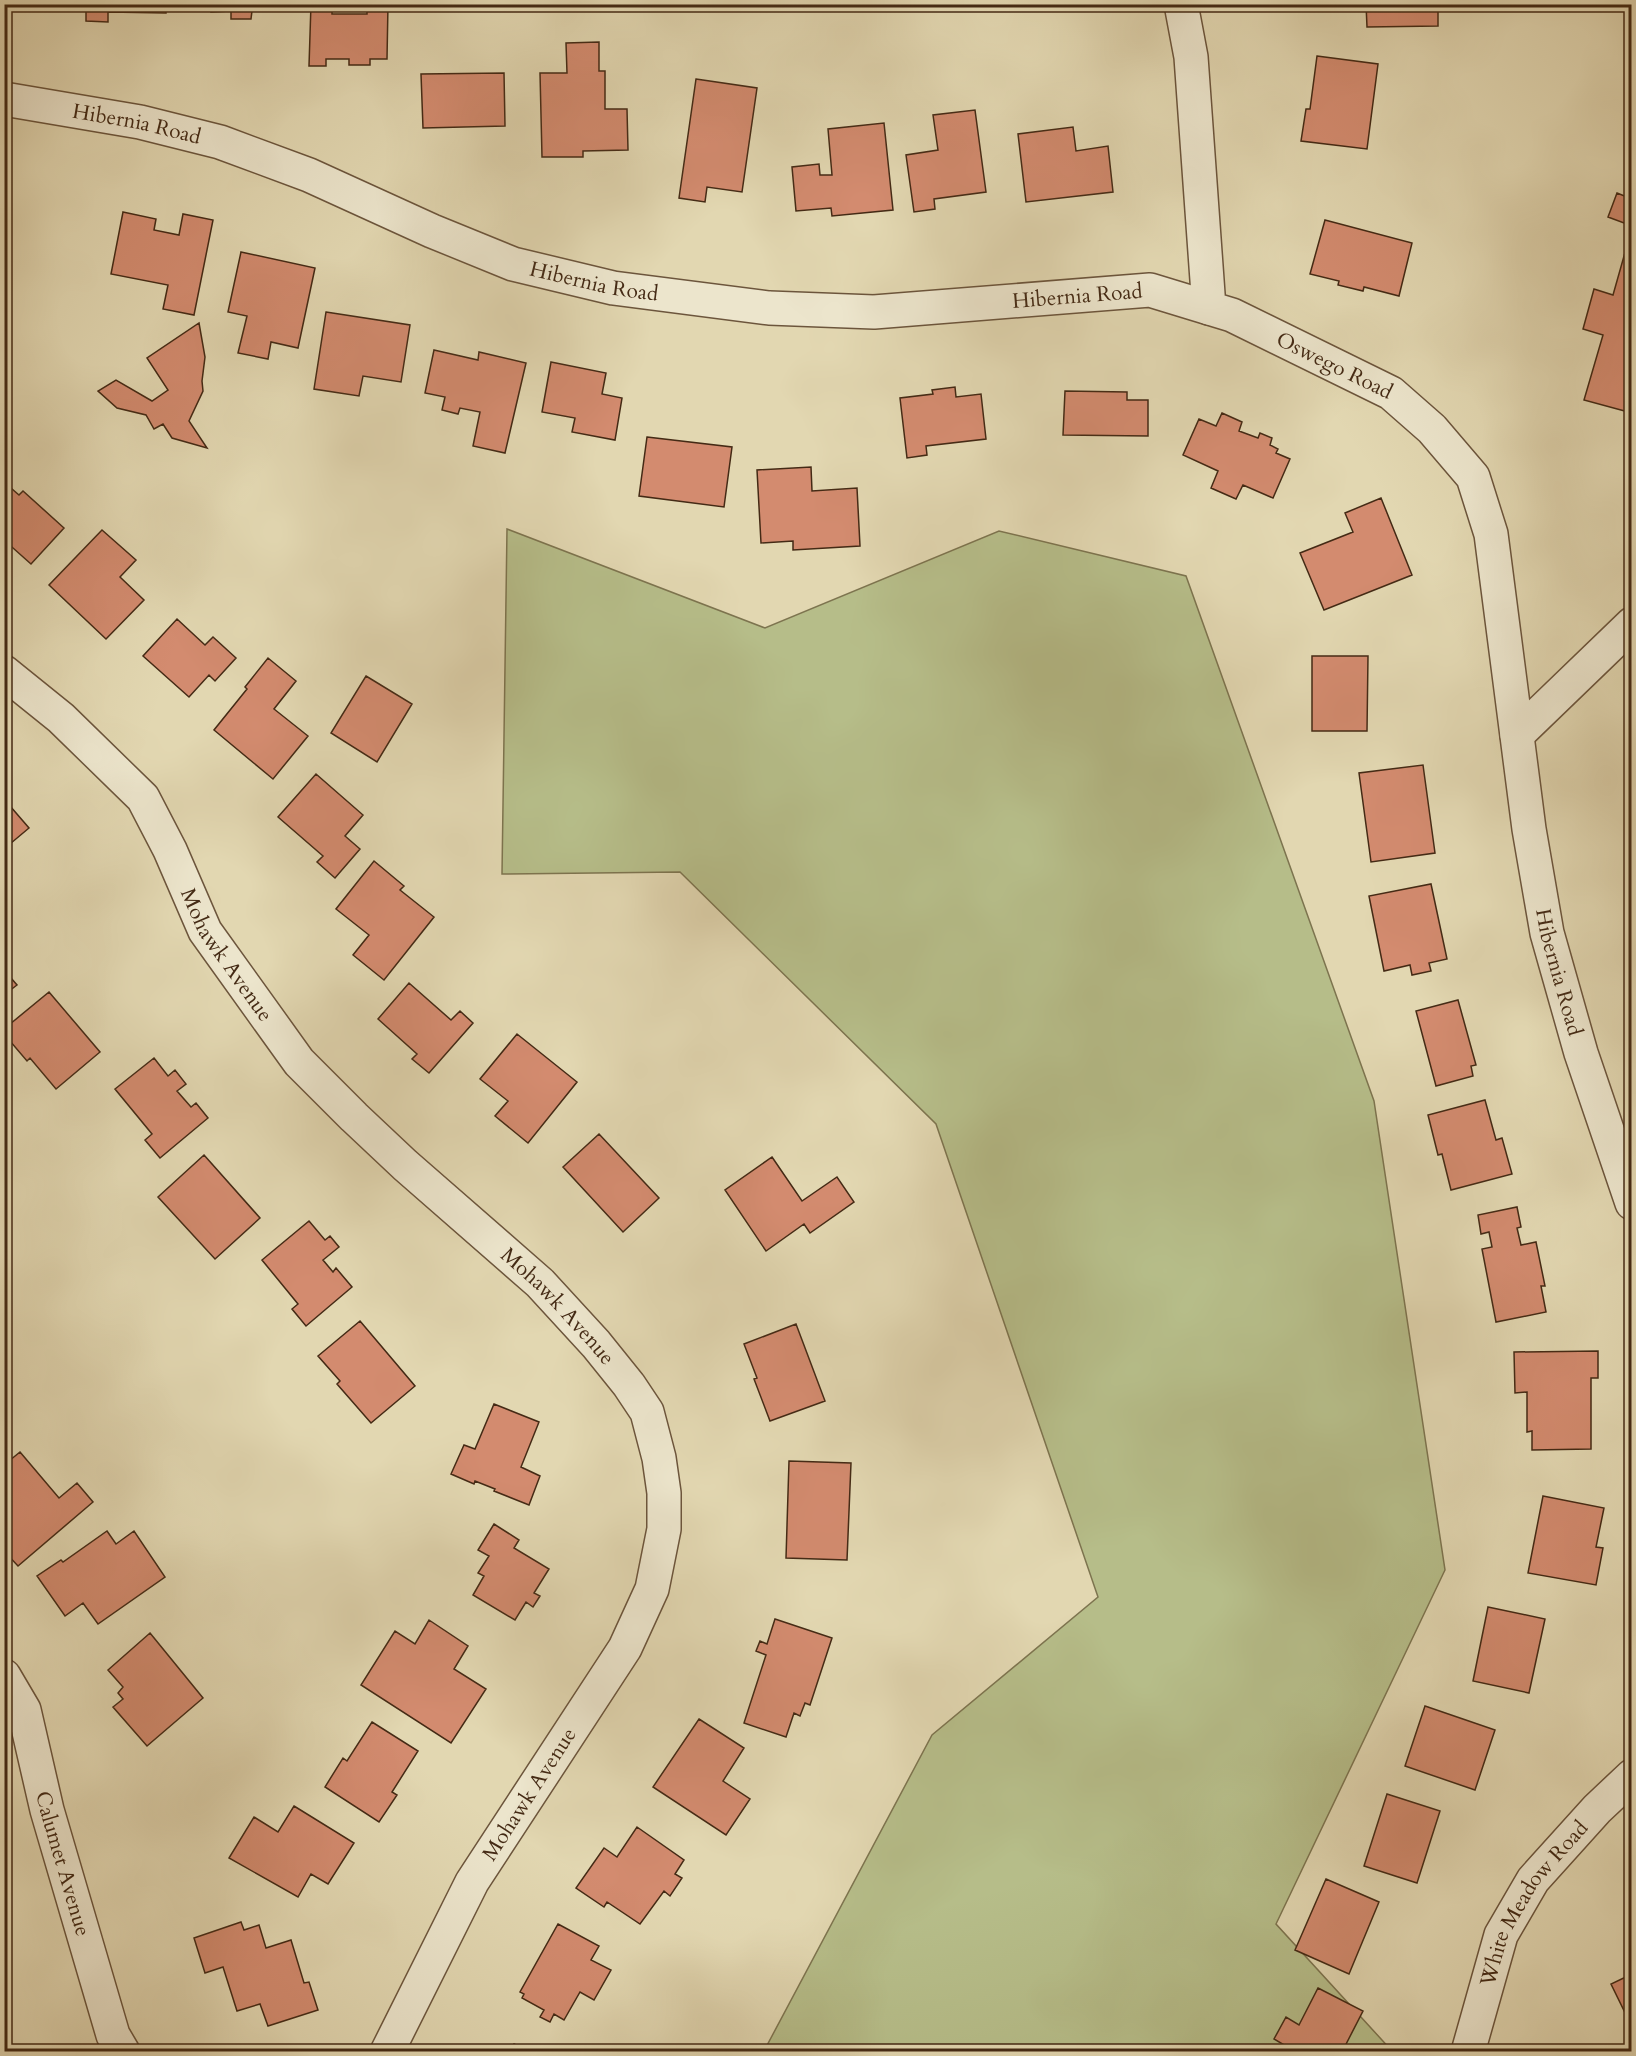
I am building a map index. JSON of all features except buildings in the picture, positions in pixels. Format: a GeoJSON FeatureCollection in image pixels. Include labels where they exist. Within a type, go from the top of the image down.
{"type":"FeatureCollection","features":[{"type":"Feature","properties":{"kind":"street"},"geometry":{"type":"LineString","coordinates":[[1181,4],[1191,57],[1209,308]]}},
{"type":"Feature","properties":{"kind":"street","name":"Hibernia Road"},"geometry":{"type":"LineString","coordinates":[[4,99],[140,122],[220,142],[309,175],[432,231],[513,264],[614,288],[769,308],[874,312],[1150,290],[1209,308]]}},
{"type":"Feature","properties":{"kind":"street","name":"Oswego Road"},"geometry":{"type":"LineString","coordinates":[[1209,308],[1232,315],[1391,393],[1432,429],[1473,477],[1491,534],[1517,735]]}},
{"type":"Feature","properties":{"kind":"street"},"geometry":{"type":"LineString","coordinates":[[1517,735],[1632,624]]}},
{"type":"Feature","properties":{"kind":"street","name":"Mohawk Avenue"},"geometry":{"type":"LineString","coordinates":[[4,672],[61,718],[143,798],[170,850],[206,930],[299,1062],[405,1165],[540,1283],[602,1352],[629,1385],[647,1412],[659,1458],[664,1493],[664,1529],[652,1589],[624,1648],[472,1882],[387,2052]]}},
{"type":"Feature","properties":{"kind":"street","name":"Hibernia Road"},"geometry":{"type":"LineString","coordinates":[[1517,735],[1529,829],[1547,933],[1581,1053],[1632,1203]]}},
{"type":"Feature","properties":{"kind":"street","name":"Calumet Avenue"},"geometry":{"type":"LineString","coordinates":[[4,1676],[24,1710],[47,1810],[113,2035],[123,2052]]}},
{"type":"Feature","properties":{"kind":"street","name":"White Meadow Road"},"geometry":{"type":"LineString","coordinates":[[1468,2052],[1502,1935],[1533,1880],[1597,1809],[1632,1776]]}},
{"type":"Feature","properties":{"kind":"green space"},"geometry":{"type":"Polygon","coordinates":[[[507,529],[765,628],[999,531],[1186,576],[1374,1101],[1445,1570],[1276,1924],[1392,2051],[764,2051],[932,1735],[1098,1597],[936,1124],[680,872],[502,874],[507,529]]]}}]}
